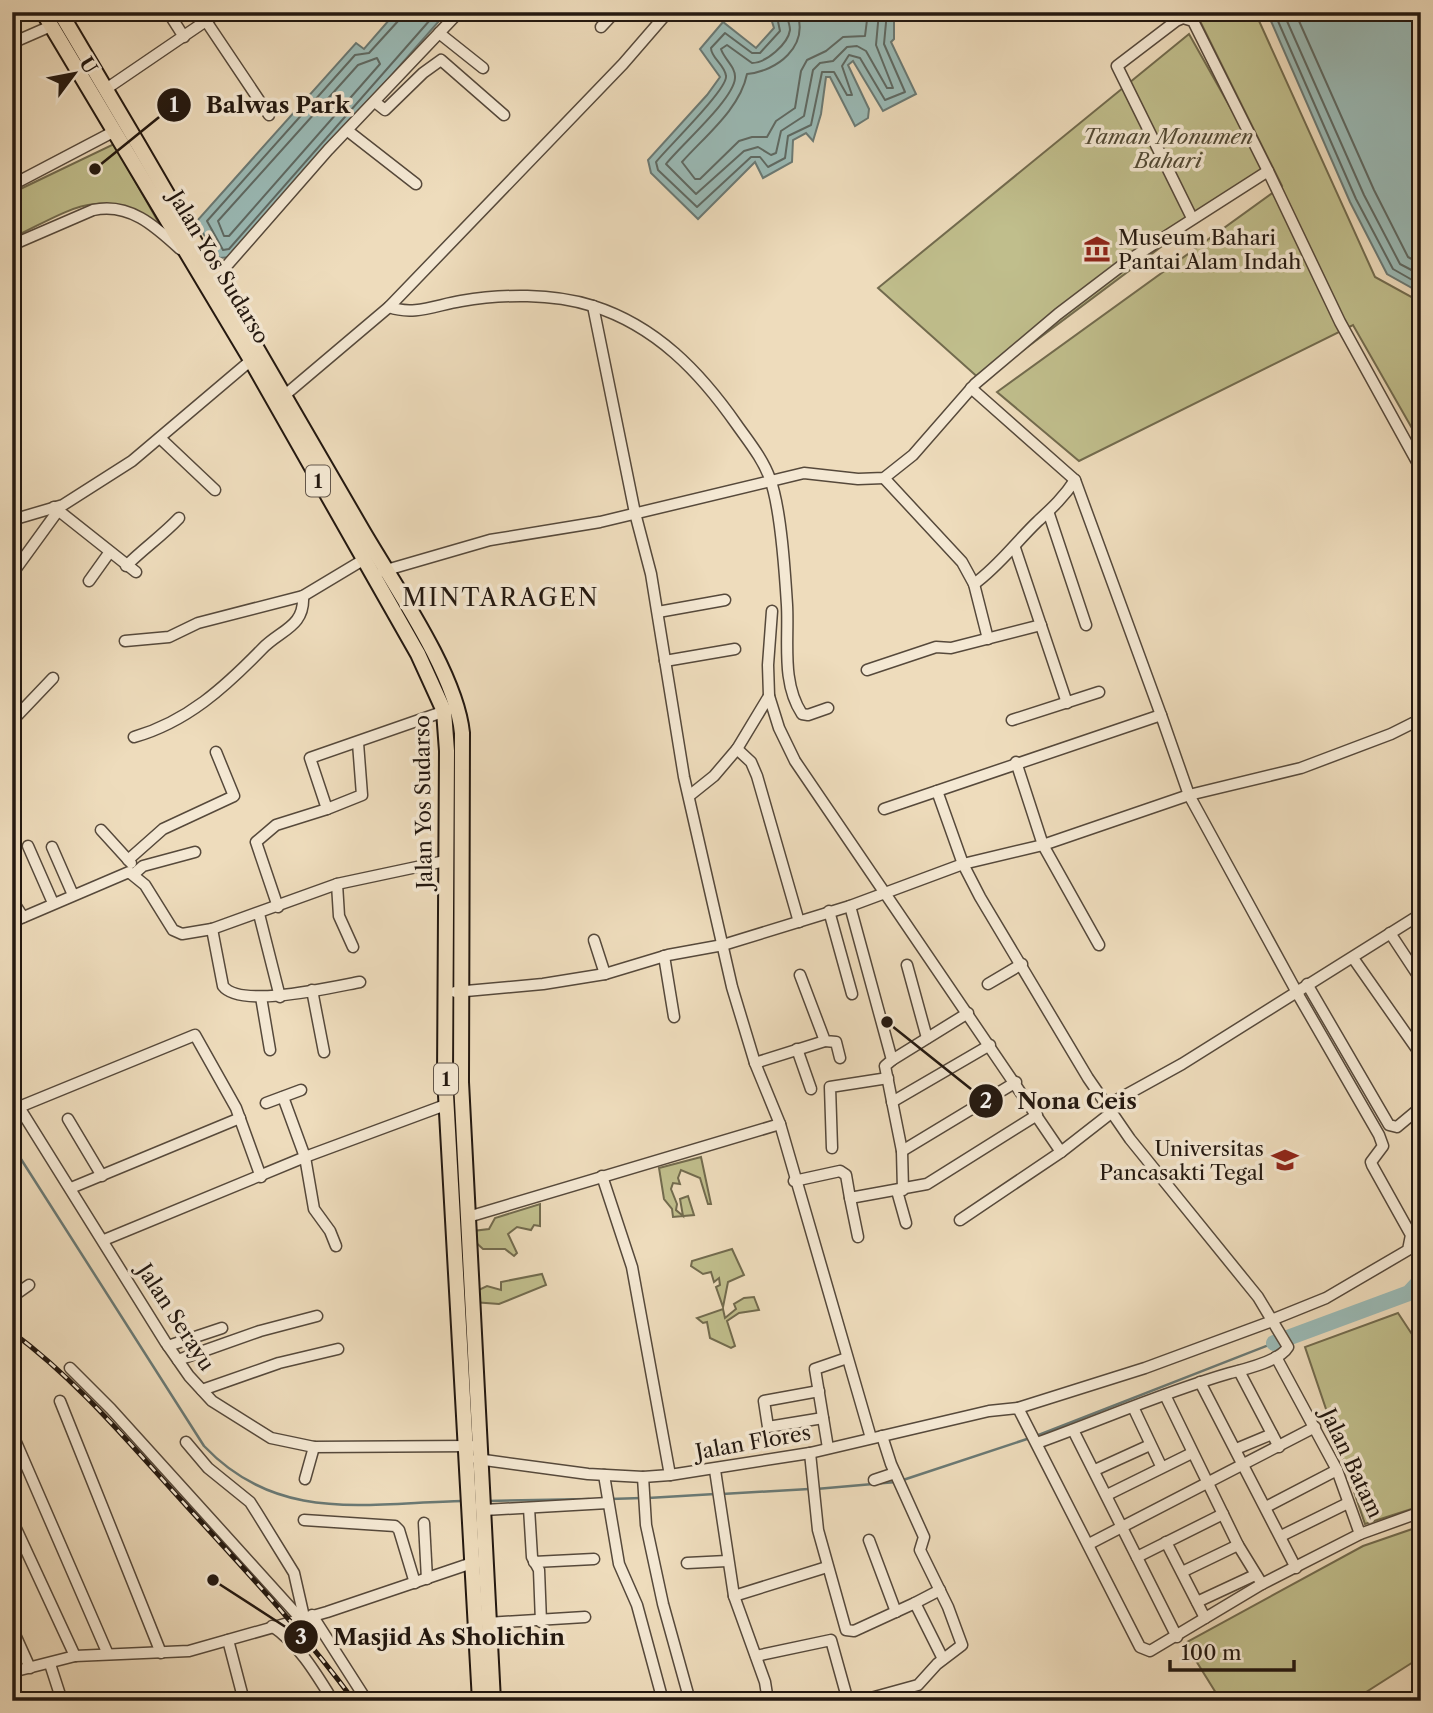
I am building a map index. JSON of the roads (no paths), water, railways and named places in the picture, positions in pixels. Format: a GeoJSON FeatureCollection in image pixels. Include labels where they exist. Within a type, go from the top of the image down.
{"type":"FeatureCollection","features":[{"type":"Feature","properties":{"kind":"highway","name":"Jalan Yos Sudarso"},"geometry":{"type":"LineString","coordinates":[[43,12],[187,254],[255,357],[285,395],[379,573],[418,654],[451,708],[462,733],[448,1104],[475,1450]]}},
{"type":"Feature","properties":{"kind":"highway","name":"Jalan Yos Sudarso"},"geometry":{"type":"LineString","coordinates":[[61,12],[216,278],[363,560],[379,573]]}},
{"type":"Feature","properties":{"kind":"highway","name":"Jalan Yos Sudarso"},"geometry":{"type":"LineString","coordinates":[[451,708],[447,751],[445,861],[468,1217],[475,1450]]}},
{"type":"Feature","properties":{"kind":"highway","name":"1"},"geometry":{"type":"LineString","coordinates":[[475,1450],[475,1492],[470,1520],[487,1623],[493,1701]]}},
{"type":"Feature","properties":{"kind":"highway","name":"1"},"geometry":{"type":"LineString","coordinates":[[475,1492],[484,1509],[479,1562],[481,1701]]}},
{"type":"Feature","properties":{"kind":"street"},"geometry":{"type":"LineString","coordinates":[[168,12],[184,37]]}},
{"type":"Feature","properties":{"kind":"street"},"geometry":{"type":"LineString","coordinates":[[106,89],[219,12]]}},
{"type":"Feature","properties":{"kind":"street"},"geometry":{"type":"LineString","coordinates":[[216,278],[459,12]]}},
{"type":"Feature","properties":{"kind":"street"},"geometry":{"type":"LineString","coordinates":[[601,27],[615,12]]}},
{"type":"Feature","properties":{"kind":"street"},"geometry":{"type":"LineString","coordinates":[[285,395],[389,307],[623,64],[668,12]]}},
{"type":"Feature","properties":{"kind":"street"},"geometry":{"type":"LineString","coordinates":[[1192,218],[1117,66],[1183,18],[1193,21],[1340,322],[1421,469]]}},
{"type":"Feature","properties":{"kind":"street"},"geometry":{"type":"LineString","coordinates":[[206,21],[268,115]]}},
{"type":"Feature","properties":{"kind":"street"},"geometry":{"type":"LineString","coordinates":[[12,43],[51,26]]}},
{"type":"Feature","properties":{"kind":"street"},"geometry":{"type":"LineString","coordinates":[[439,33],[483,68]]}},
{"type":"Feature","properties":{"kind":"street"},"geometry":{"type":"LineString","coordinates":[[375,102],[385,110],[441,60],[504,115]]}},
{"type":"Feature","properties":{"kind":"street"},"geometry":{"type":"LineString","coordinates":[[348,131],[416,184]]}},
{"type":"Feature","properties":{"kind":"street"},"geometry":{"type":"LineString","coordinates":[[12,185],[113,132]]}},
{"type":"Feature","properties":{"kind":"street"},"geometry":{"type":"LineString","coordinates":[[379,573],[490,540],[635,513],[812,472],[858,479],[884,478],[904,464],[971,388],[1097,283],[1192,218],[1268,171]]}},
{"type":"Feature","properties":{"kind":"street"},"geometry":{"type":"LineString","coordinates":[[12,245],[93,210],[114,208],[145,219],[187,254]]}},
{"type":"Feature","properties":{"kind":"street"},"geometry":{"type":"LineString","coordinates":[[389,307],[407,312],[460,301],[519,296],[548,297],[593,306],[644,329],[692,367],[750,442],[771,481],[787,607],[789,681],[802,714],[808,715],[828,708]]}},
{"type":"Feature","properties":{"kind":"street"},"geometry":{"type":"LineString","coordinates":[[593,306],[658,612],[688,796],[732,987],[755,1063],[780,1124],[794,1181],[871,1438]]}},
{"type":"Feature","properties":{"kind":"street"},"geometry":{"type":"LineString","coordinates":[[12,520],[58,508],[132,461],[255,357]]}},
{"type":"Feature","properties":{"kind":"street"},"geometry":{"type":"LineString","coordinates":[[971,388],[1075,480],[1189,794],[1296,990]]}},
{"type":"Feature","properties":{"kind":"street"},"geometry":{"type":"LineString","coordinates":[[160,438],[215,489]]}},
{"type":"Feature","properties":{"kind":"street"},"geometry":{"type":"LineString","coordinates":[[884,478],[959,558],[974,584],[988,639]]}},
{"type":"Feature","properties":{"kind":"street"},"geometry":{"type":"LineString","coordinates":[[974,584],[1015,548],[1040,519],[1049,514],[1075,480]]}},
{"type":"Feature","properties":{"kind":"street"},"geometry":{"type":"LineString","coordinates":[[58,508],[131,569],[144,548],[156,543],[179,518]]}},
{"type":"Feature","properties":{"kind":"street"},"geometry":{"type":"LineString","coordinates":[[12,586],[14,565],[58,508]]}},
{"type":"Feature","properties":{"kind":"street"},"geometry":{"type":"LineString","coordinates":[[1049,514],[1086,625]]}},
{"type":"Feature","properties":{"kind":"street"},"geometry":{"type":"LineString","coordinates":[[1015,548],[1067,703]]}},
{"type":"Feature","properties":{"kind":"street"},"geometry":{"type":"LineString","coordinates":[[89,581],[109,553]]}},
{"type":"Feature","properties":{"kind":"street"},"geometry":{"type":"LineString","coordinates":[[125,641],[169,637],[198,623],[303,596],[363,560]]}},
{"type":"Feature","properties":{"kind":"street"},"geometry":{"type":"LineString","coordinates":[[134,737],[180,719],[211,698],[269,643],[294,625],[304,609],[303,596]]}},
{"type":"Feature","properties":{"kind":"street"},"geometry":{"type":"LineString","coordinates":[[658,612],[725,600]]}},
{"type":"Feature","properties":{"kind":"street"},"geometry":{"type":"LineString","coordinates":[[772,611],[769,696],[779,728],[794,761],[859,852],[1061,1152]]}},
{"type":"Feature","properties":{"kind":"street"},"geometry":{"type":"LineString","coordinates":[[867,670],[936,648],[944,650],[1041,625]]}},
{"type":"Feature","properties":{"kind":"street"},"geometry":{"type":"LineString","coordinates":[[665,661],[735,649]]}},
{"type":"Feature","properties":{"kind":"street"},"geometry":{"type":"LineString","coordinates":[[12,721],[53,678]]}},
{"type":"Feature","properties":{"kind":"street"},"geometry":{"type":"LineString","coordinates":[[1012,720],[1099,692]]}},
{"type":"Feature","properties":{"kind":"street"},"geometry":{"type":"LineString","coordinates":[[688,796],[714,776],[737,749],[769,696]]}},
{"type":"Feature","properties":{"kind":"street"},"geometry":{"type":"LineString","coordinates":[[327,809],[310,758],[451,708]]}},
{"type":"Feature","properties":{"kind":"street"},"geometry":{"type":"LineString","coordinates":[[884,809],[1161,715]]}},
{"type":"Feature","properties":{"kind":"street"},"geometry":{"type":"LineString","coordinates":[[453,992],[542,984],[605,974],[664,956],[723,945],[850,906],[963,864],[1043,845],[1189,794],[1301,768],[1391,734],[1421,719]]}},
{"type":"Feature","properties":{"kind":"street"},"geometry":{"type":"LineString","coordinates":[[278,908],[256,842],[276,825],[362,795],[358,743]]}},
{"type":"Feature","properties":{"kind":"street"},"geometry":{"type":"LineString","coordinates":[[737,749],[751,762],[757,776],[799,922]]}},
{"type":"Feature","properties":{"kind":"street"},"geometry":{"type":"LineString","coordinates":[[128,860],[163,829],[234,796],[216,752]]}},
{"type":"Feature","properties":{"kind":"street"},"geometry":{"type":"LineString","coordinates":[[1016,762],[1043,845],[1099,945]]}},
{"type":"Feature","properties":{"kind":"street"},"geometry":{"type":"LineString","coordinates":[[937,790],[963,864],[1108,1110],[1277,1323],[1287,1345],[1286,1351],[1276,1357],[1036,1442]]}},
{"type":"Feature","properties":{"kind":"street"},"geometry":{"type":"LineString","coordinates":[[101,830],[128,860],[173,930],[182,934],[212,929],[278,908],[337,884],[445,861]]}},
{"type":"Feature","properties":{"kind":"street"},"geometry":{"type":"LineString","coordinates":[[27,846],[53,904]]}},
{"type":"Feature","properties":{"kind":"street"},"geometry":{"type":"LineString","coordinates":[[52,847],[73,895]]}},
{"type":"Feature","properties":{"kind":"street"},"geometry":{"type":"LineString","coordinates":[[12,900],[17,920],[124,873],[135,872],[195,852]]}},
{"type":"Feature","properties":{"kind":"street"},"geometry":{"type":"LineString","coordinates":[[337,884],[340,916],[353,947]]}},
{"type":"Feature","properties":{"kind":"street"},"geometry":{"type":"LineString","coordinates":[[850,906],[892,1060]]}},
{"type":"Feature","properties":{"kind":"street"},"geometry":{"type":"LineString","coordinates":[[829,911],[852,995]]}},
{"type":"Feature","properties":{"kind":"street"},"geometry":{"type":"LineString","coordinates":[[259,914],[280,997]]}},
{"type":"Feature","properties":{"kind":"street"},"geometry":{"type":"LineString","coordinates":[[960,1220],[1061,1152],[1108,1110],[1421,914]]}},
{"type":"Feature","properties":{"kind":"street"},"geometry":{"type":"LineString","coordinates":[[212,929],[225,989],[261,997],[280,997],[360,982]]}},
{"type":"Feature","properties":{"kind":"street"},"geometry":{"type":"LineString","coordinates":[[1390,933],[1421,980]]}},
{"type":"Feature","properties":{"kind":"street"},"geometry":{"type":"LineString","coordinates":[[594,940],[605,974]]}},
{"type":"Feature","properties":{"kind":"street"},"geometry":{"type":"LineString","coordinates":[[664,956],[674,1017]]}},
{"type":"Feature","properties":{"kind":"street"},"geometry":{"type":"LineString","coordinates":[[1353,958],[1421,1055]]}},
{"type":"Feature","properties":{"kind":"street"},"geometry":{"type":"LineString","coordinates":[[988,984],[1022,964]]}},
{"type":"Feature","properties":{"kind":"street"},"geometry":{"type":"LineString","coordinates":[[907,965],[927,1038]]}},
{"type":"Feature","properties":{"kind":"street"},"geometry":{"type":"LineString","coordinates":[[800,975],[825,1041]]}},
{"type":"Feature","properties":{"kind":"street"},"geometry":{"type":"LineString","coordinates":[[1307,984],[1389,1125],[1396,1128],[1421,1107]]}},
{"type":"Feature","properties":{"kind":"street"},"geometry":{"type":"LineString","coordinates":[[312,990],[324,1052]]}},
{"type":"Feature","properties":{"kind":"street","name":"Jalan Flores"},"geometry":{"type":"LineString","coordinates":[[475,1450],[604,1475],[643,1477],[715,1470],[810,1452],[989,1410],[1017,1408],[1277,1323],[1326,1298],[1408,1250],[1412,1242],[1411,1235],[1372,1166],[1371,1162],[1382,1146],[1380,1135],[1296,990]]}},
{"type":"Feature","properties":{"kind":"street"},"geometry":{"type":"LineString","coordinates":[[261,997],[270,1051]]}},
{"type":"Feature","properties":{"kind":"street"},"geometry":{"type":"LineString","coordinates":[[906,1223],[900,1191],[902,1152],[885,1066],[968,1013]]}},
{"type":"Feature","properties":{"kind":"street"},"geometry":{"type":"LineString","coordinates":[[19,1107],[195,1035],[240,1118],[261,1177]]}},
{"type":"Feature","properties":{"kind":"street"},"geometry":{"type":"LineString","coordinates":[[755,1063],[825,1041],[836,1042],[840,1058]]}},
{"type":"Feature","properties":{"kind":"street"},"geometry":{"type":"LineString","coordinates":[[892,1102],[990,1045]]}},
{"type":"Feature","properties":{"kind":"street"},"geometry":{"type":"LineString","coordinates":[[797,1049],[811,1089]]}},
{"type":"Feature","properties":{"kind":"street"},"geometry":{"type":"LineString","coordinates":[[832,1148],[830,1087],[888,1078]]}},
{"type":"Feature","properties":{"kind":"street"},"geometry":{"type":"LineString","coordinates":[[902,1152],[1016,1082]]}},
{"type":"Feature","properties":{"kind":"street"},"geometry":{"type":"LineString","coordinates":[[266,1103],[301,1090]]}},
{"type":"Feature","properties":{"kind":"street","name":"Jalan Serayu"},"geometry":{"type":"LineString","coordinates":[[12,1096],[104,1240],[167,1346],[212,1401],[259,1433],[299,1447],[475,1450]]}},
{"type":"Feature","properties":{"kind":"street"},"geometry":{"type":"LineString","coordinates":[[283,1097],[305,1157],[314,1209],[330,1231],[336,1246]]}},
{"type":"Feature","properties":{"kind":"street"},"geometry":{"type":"LineString","coordinates":[[104,1240],[305,1157],[448,1104]]}},
{"type":"Feature","properties":{"kind":"street"},"geometry":{"type":"LineString","coordinates":[[850,1198],[927,1184],[1037,1115]]}},
{"type":"Feature","properties":{"kind":"street"},"geometry":{"type":"LineString","coordinates":[[71,1188],[240,1118]]}},
{"type":"Feature","properties":{"kind":"street"},"geometry":{"type":"LineString","coordinates":[[68,1119],[102,1176]]}},
{"type":"Feature","properties":{"kind":"street"},"geometry":{"type":"LineString","coordinates":[[468,1217],[780,1124]]}},
{"type":"Feature","properties":{"kind":"street"},"geometry":{"type":"LineString","coordinates":[[794,1181],[840,1171],[846,1175],[858,1237]]}},
{"type":"Feature","properties":{"kind":"street"},"geometry":{"type":"LineString","coordinates":[[602,1176],[632,1267],[670,1475]]}},
{"type":"Feature","properties":{"kind":"street"},"geometry":{"type":"LineString","coordinates":[[12,1297],[29,1285]]}},
{"type":"Feature","properties":{"kind":"street"},"geometry":{"type":"LineString","coordinates":[[178,1360],[260,1331],[317,1317]]}},
{"type":"Feature","properties":{"kind":"street"},"geometry":{"type":"LineString","coordinates":[[167,1346],[222,1328]]}},
{"type":"Feature","properties":{"kind":"street"},"geometry":{"type":"LineString","coordinates":[[202,1390],[279,1363],[338,1349]]}},
{"type":"Feature","properties":{"kind":"street","name":"Jalan Batam"},"geometry":{"type":"LineString","coordinates":[[1276,1357],[1337,1470],[1360,1534],[1421,1512]]}},
{"type":"Feature","properties":{"kind":"street"},"geometry":{"type":"LineString","coordinates":[[828,1448],[816,1368],[847,1358]]}},
{"type":"Feature","properties":{"kind":"street"},"geometry":{"type":"LineString","coordinates":[[70,1368],[305,1617],[367,1701]]}},
{"type":"Feature","properties":{"kind":"street"},"geometry":{"type":"LineString","coordinates":[[1239,1371],[1279,1447]]}},
{"type":"Feature","properties":{"kind":"street"},"geometry":{"type":"LineString","coordinates":[[1200,1382],[1296,1568]]}},
{"type":"Feature","properties":{"kind":"street"},"geometry":{"type":"LineString","coordinates":[[819,1391],[764,1401],[768,1427],[823,1418]]}},
{"type":"Feature","properties":{"kind":"street"},"geometry":{"type":"LineString","coordinates":[[1165,1395],[1238,1545],[1262,1584]]}},
{"type":"Feature","properties":{"kind":"street"},"geometry":{"type":"LineString","coordinates":[[60,1402],[161,1653]]}},
{"type":"Feature","properties":{"kind":"street"},"geometry":{"type":"LineString","coordinates":[[1017,1408],[1140,1647],[1150,1651],[1262,1584],[1360,1534]]}},
{"type":"Feature","properties":{"kind":"street"},"geometry":{"type":"LineString","coordinates":[[1133,1409],[1161,1466]]}},
{"type":"Feature","properties":{"kind":"street"},"geometry":{"type":"LineString","coordinates":[[1089,1544],[1208,1480],[1244,1465],[1315,1427]]}},
{"type":"Feature","properties":{"kind":"street"},"geometry":{"type":"LineString","coordinates":[[1073,1430],[1177,1637]]}},
{"type":"Feature","properties":{"kind":"street"},"geometry":{"type":"LineString","coordinates":[[12,1433],[107,1653]]}},
{"type":"Feature","properties":{"kind":"street"},"geometry":{"type":"LineString","coordinates":[[1236,1450],[1272,1434]]}},
{"type":"Feature","properties":{"kind":"street"},"geometry":{"type":"LineString","coordinates":[[860,1701],[918,1685],[962,1643],[920,1550],[924,1537],[897,1478],[883,1436]]}},
{"type":"Feature","properties":{"kind":"street"},"geometry":{"type":"LineString","coordinates":[[186,1442],[208,1468],[250,1502],[295,1573],[305,1617]]}},
{"type":"Feature","properties":{"kind":"street"},"geometry":{"type":"LineString","coordinates":[[1094,1471],[1150,1444]]}},
{"type":"Feature","properties":{"kind":"street"},"geometry":{"type":"LineString","coordinates":[[305,1479],[314,1447]]}},
{"type":"Feature","properties":{"kind":"street"},"geometry":{"type":"LineString","coordinates":[[810,1452],[815,1513],[827,1567],[848,1632],[940,1590]]}},
{"type":"Feature","properties":{"kind":"street"},"geometry":{"type":"LineString","coordinates":[[1107,1494],[1192,1453]]}},
{"type":"Feature","properties":{"kind":"street"},"geometry":{"type":"LineString","coordinates":[[715,1470],[734,1596],[756,1656],[768,1701]]}},
{"type":"Feature","properties":{"kind":"street"},"geometry":{"type":"LineString","coordinates":[[1266,1507],[1337,1470]]}},
{"type":"Feature","properties":{"kind":"street"},"geometry":{"type":"LineString","coordinates":[[604,1475],[620,1569],[637,1605],[663,1701]]}},
{"type":"Feature","properties":{"kind":"street"},"geometry":{"type":"LineString","coordinates":[[643,1477],[663,1604],[690,1701]]}},
{"type":"Feature","properties":{"kind":"street"},"geometry":{"type":"LineString","coordinates":[[874,1480],[897,1478]]}},
{"type":"Feature","properties":{"kind":"street"},"geometry":{"type":"LineString","coordinates":[[484,1509],[530,1508],[607,1498]]}},
{"type":"Feature","properties":{"kind":"street"},"geometry":{"type":"LineString","coordinates":[[1281,1536],[1348,1503]]}},
{"type":"Feature","properties":{"kind":"street"},"geometry":{"type":"LineString","coordinates":[[530,1508],[534,1562],[539,1570],[541,1622]]}},
{"type":"Feature","properties":{"kind":"street"},"geometry":{"type":"LineString","coordinates":[[1137,1557],[1223,1514]]}},
{"type":"Feature","properties":{"kind":"street"},"geometry":{"type":"LineString","coordinates":[[12,1520],[75,1656]]}},
{"type":"Feature","properties":{"kind":"street"},"geometry":{"type":"LineString","coordinates":[[304,1520],[395,1526],[399,1530],[415,1583]]}},
{"type":"Feature","properties":{"kind":"street"},"geometry":{"type":"LineString","coordinates":[[424,1523],[427,1578]]}},
{"type":"Feature","properties":{"kind":"street"},"geometry":{"type":"LineString","coordinates":[[869,1540],[896,1612]]}},
{"type":"Feature","properties":{"kind":"street"},"geometry":{"type":"LineString","coordinates":[[1166,1542],[1205,1618]]}},
{"type":"Feature","properties":{"kind":"street"},"geometry":{"type":"LineString","coordinates":[[1182,1572],[1238,1545]]}},
{"type":"Feature","properties":{"kind":"street"},"geometry":{"type":"LineString","coordinates":[[534,1562],[594,1559]]}},
{"type":"Feature","properties":{"kind":"street"},"geometry":{"type":"LineString","coordinates":[[687,1563],[727,1561]]}},
{"type":"Feature","properties":{"kind":"street"},"geometry":{"type":"LineString","coordinates":[[12,1672],[75,1656],[189,1651],[479,1562]]}},
{"type":"Feature","properties":{"kind":"street"},"geometry":{"type":"LineString","coordinates":[[734,1596],[827,1567]]}},
{"type":"Feature","properties":{"kind":"street"},"geometry":{"type":"LineString","coordinates":[[1197,1602],[1255,1576]]}},
{"type":"Feature","properties":{"kind":"street"},"geometry":{"type":"LineString","coordinates":[[915,1603],[943,1659]]}},
{"type":"Feature","properties":{"kind":"street"},"geometry":{"type":"LineString","coordinates":[[487,1623],[541,1622],[585,1617]]}},
{"type":"Feature","properties":{"kind":"street"},"geometry":{"type":"LineString","coordinates":[[272,1626],[283,1634],[302,1657],[333,1701]]}},
{"type":"Feature","properties":{"kind":"street"},"geometry":{"type":"LineString","coordinates":[[12,1628],[30,1668]]}},
{"type":"Feature","properties":{"kind":"street"},"geometry":{"type":"LineString","coordinates":[[228,1640],[244,1701]]}},
{"type":"Feature","properties":{"kind":"street"},"geometry":{"type":"LineString","coordinates":[[756,1656],[831,1640],[848,1701]]}},
{"type":"Feature","properties":{"kind":"street"},"geometry":{"type":"LineString","coordinates":[[50,1664],[62,1701]]}},
{"type":"Feature","properties":{"kind":"water"},"geometry":{"type":"Polygon","coordinates":[[[396,12],[447,12],[232,257],[219,258],[196,222],[356,43],[364,49],[396,12]]]}},
{"type":"Feature","properties":{"kind":"water"},"geometry":{"type":"Polygon","coordinates":[[[769,12],[894,12],[894,39],[891,42],[916,94],[883,111],[853,61],[848,65],[869,109],[868,118],[855,126],[830,77],[826,77],[821,114],[813,141],[806,133],[793,140],[792,162],[763,178],[755,162],[698,219],[651,173],[648,160],[720,77],[700,49],[723,22],[756,48],[774,28],[769,12]]]}},
{"type":"Feature","properties":{"kind":"water"},"geometry":{"type":"Polygon","coordinates":[[[1267,12],[1421,12],[1421,293],[1387,274],[1350,202],[1267,12]]]}},
{"type":"Feature","properties":{"kind":"waterway"},"geometry":{"type":"LineString","coordinates":[[12,1145],[204,1446],[232,1471],[262,1488],[293,1498],[325,1503],[358,1505],[463,1501]]}},
{"type":"Feature","properties":{"kind":"waterway"},"geometry":{"type":"LineString","coordinates":[[1274,1343],[1409,1293],[1421,1280]]}},
{"type":"Feature","properties":{"kind":"waterway"},"geometry":{"type":"LineString","coordinates":[[1036,1436],[1274,1343]]}},
{"type":"Feature","properties":{"kind":"waterway"},"geometry":{"type":"LineString","coordinates":[[903,1480],[1030,1438]]}},
{"type":"Feature","properties":{"kind":"waterway"},"geometry":{"type":"LineString","coordinates":[[816,1489],[896,1482]]}},
{"type":"Feature","properties":{"kind":"waterway"},"geometry":{"type":"LineString","coordinates":[[722,1494],[809,1489]]}},
{"type":"Feature","properties":{"kind":"waterway"},"geometry":{"type":"LineString","coordinates":[[648,1498],[715,1494]]}},
{"type":"Feature","properties":{"kind":"waterway"},"geometry":{"type":"LineString","coordinates":[[610,1499],[642,1498]]}},
{"type":"Feature","properties":{"kind":"waterway"},"geometry":{"type":"LineString","coordinates":[[487,1501],[589,1499]]}},
{"type":"Feature","properties":{"kind":"railway"},"geometry":{"type":"LineString","coordinates":[[12,1332],[59,1371],[122,1435],[271,1599],[354,1701]]}},
{"type":"Feature","properties":{"kind":"place","name":"Balwas Park"},"geometry":{"type":"Point","coordinates":[95,169]}},
{"type":"Feature","properties":{"kind":"place","name":"Museum Bahari Pantai Alam Indah"},"geometry":{"type":"Point","coordinates":[1097,249]}},
{"type":"Feature","properties":{"kind":"place","name":"Nona Ceis"},"geometry":{"type":"Point","coordinates":[887,1022]}},
{"type":"Feature","properties":{"kind":"place","name":"Universitas Pancasakti Tegal"},"geometry":{"type":"Point","coordinates":[1285,1160]}},
{"type":"Feature","properties":{"kind":"place","name":"Masjid As Sholichin"},"geometry":{"type":"Point","coordinates":[213,1580]}},
{"type":"Feature","properties":{"kind":"district","name":"MINTARAGEN"},"geometry":{"type":"Point","coordinates":[501,597]}},
{"type":"Feature","properties":{"kind":"park label","name":"Taman Monumen Bahari"},"geometry":{"type":"Point","coordinates":[1168,148]}}]}
